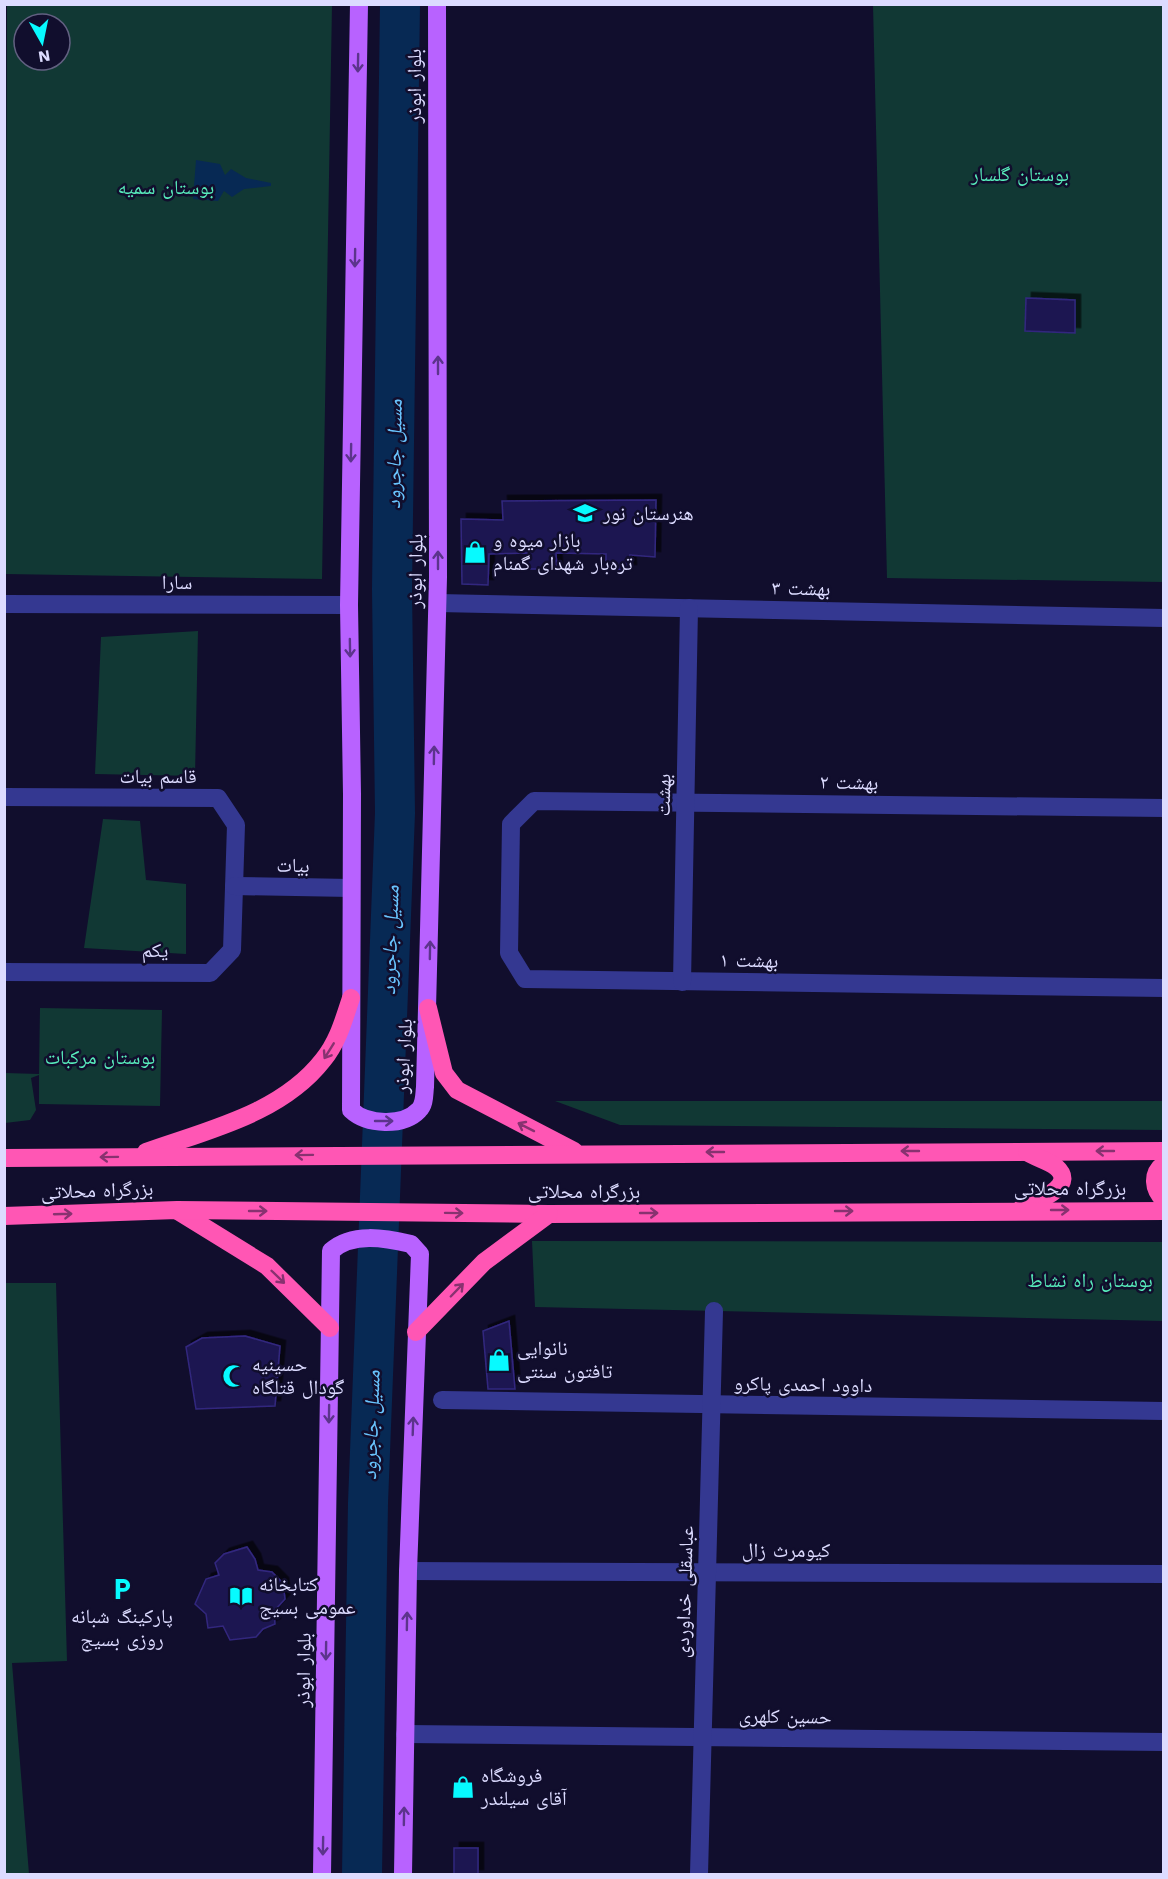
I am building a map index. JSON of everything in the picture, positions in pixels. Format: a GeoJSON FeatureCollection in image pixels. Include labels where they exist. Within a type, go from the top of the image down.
{"type":"FeatureCollection","features":[{"type":"Feature","properties":{"kind":"highway"},"geometry":{"type":"LineString","coordinates":[[134,1157],[251,1113],[290,1092],[324,1060],[338,1035],[351,998]]}},
{"type":"Feature","properties":{"kind":"highway"},"geometry":{"type":"LineString","coordinates":[[428,1008],[444,1073],[457,1090],[578,1153]]}},
{"type":"Feature","properties":{"kind":"highway"},"geometry":{"type":"LineString","coordinates":[[1020,1210],[1058,1191],[1062,1182],[1059,1170],[1054,1165],[1040,1161],[1024,1151]]}},
{"type":"Feature","properties":{"kind":"highway","name":"بزرگراه محلاتی"},"geometry":{"type":"LineString","coordinates":[[4,1158],[362,1154],[1164,1151]]}},
{"type":"Feature","properties":{"kind":"highway"},"geometry":{"type":"LineString","coordinates":[[1164,1164],[1155,1174],[1154,1184],[1164,1200]]}},
{"type":"Feature","properties":{"kind":"highway"},"geometry":{"type":"LineString","coordinates":[[177,1210],[267,1266],[330,1328]]}},
{"type":"Feature","properties":{"kind":"highway","name":"بزرگراه محلاتی"},"geometry":{"type":"LineString","coordinates":[[4,1216],[177,1210],[549,1214],[1164,1211]]}},
{"type":"Feature","properties":{"kind":"highway"},"geometry":{"type":"LineString","coordinates":[[416,1332],[484,1262],[549,1214]]}},
{"type":"Feature","properties":{"kind":"main road","name":"بلوار ابوذر"},"geometry":{"type":"LineString","coordinates":[[359,4],[349,605],[351,1110],[364,1119],[384,1121],[398,1121],[418,1111],[424,1095],[438,603],[436,4]]}},
{"type":"Feature","properties":{"kind":"main road","name":"بلوار ابوذر"},"geometry":{"type":"LineString","coordinates":[[322,1875],[331,1251],[341,1242],[359,1238],[394,1240],[411,1244],[420,1254],[416,1332]]}},
{"type":"Feature","properties":{"kind":"main road"},"geometry":{"type":"LineString","coordinates":[[403,1875],[408,1571],[416,1332]]}},
{"type":"Feature","properties":{"kind":"street","name":"بهشت ۳"},"geometry":{"type":"LineString","coordinates":[[438,603],[1164,618]]}},
{"type":"Feature","properties":{"kind":"street","name":"سارا"},"geometry":{"type":"LineString","coordinates":[[4,604],[349,605]]}},
{"type":"Feature","properties":{"kind":"street","name":"بهشت"},"geometry":{"type":"LineString","coordinates":[[682,982],[689,609]]}},
{"type":"Feature","properties":{"kind":"street","name":"قاسم بیات"},"geometry":{"type":"LineString","coordinates":[[4,797],[218,798],[236,825],[234,886]]}},
{"type":"Feature","properties":{"kind":"street","name":"بهشت ۲"},"geometry":{"type":"LineString","coordinates":[[534,801],[1164,807]]}},
{"type":"Feature","properties":{"kind":"street","name":"بهشت ۱"},"geometry":{"type":"LineString","coordinates":[[534,801],[511,824],[509,953],[525,979],[1164,988]]}},
{"type":"Feature","properties":{"kind":"street","name":"بیات"},"geometry":{"type":"LineString","coordinates":[[234,886],[351,888]]}},
{"type":"Feature","properties":{"kind":"street","name":"یکم"},"geometry":{"type":"LineString","coordinates":[[4,972],[210,973],[232,950],[234,886]]}},
{"type":"Feature","properties":{"kind":"street","name":"عباسقلی خداوردی"},"geometry":{"type":"LineString","coordinates":[[699,1875],[714,1311]]}},
{"type":"Feature","properties":{"kind":"street","name":"داوود احمدی پاکرو"},"geometry":{"type":"LineString","coordinates":[[442,1400],[1164,1412]]}},
{"type":"Feature","properties":{"kind":"street","name":"کیومرث زال"},"geometry":{"type":"LineString","coordinates":[[408,1571],[1164,1574]]}},
{"type":"Feature","properties":{"kind":"street","name":"حسین کلهری"},"geometry":{"type":"LineString","coordinates":[[405,1734],[1164,1742]]}},
{"type":"Feature","properties":{"kind":"green space","name":"بوستان سمیه"},"geometry":{"type":"Polygon","coordinates":[[[7,5],[332,5],[322,579],[5,574],[7,5]]]}},
{"type":"Feature","properties":{"kind":"green space","name":"بوستان گلسار"},"geometry":{"type":"Polygon","coordinates":[[[873,5],[1163,5],[1163,582],[887,578],[873,5]]]}},
{"type":"Feature","properties":{"kind":"green space"},"geometry":{"type":"Polygon","coordinates":[[[198,631],[195,776],[95,774],[101,637],[198,631]]]}},
{"type":"Feature","properties":{"kind":"green space"},"geometry":{"type":"Polygon","coordinates":[[[103,819],[140,821],[146,880],[186,884],[186,954],[84,948],[103,819]]]}},
{"type":"Feature","properties":{"kind":"green space","name":"بوستان مرکبات"},"geometry":{"type":"Polygon","coordinates":[[[40,1008],[162,1010],[160,1106],[39,1104],[39,1075],[31,1078],[36,1110],[30,1120],[5,1123],[5,1073],[39,1074],[40,1008]]]}},
{"type":"Feature","properties":{"kind":"green space"},"geometry":{"type":"Polygon","coordinates":[[[555,1101],[1163,1101],[1164,1130],[620,1125],[555,1101]]]}},
{"type":"Feature","properties":{"kind":"green space","name":"بوستان راه نشاط"},"geometry":{"type":"Polygon","coordinates":[[[532,1241],[1163,1242],[1163,1321],[535,1307],[532,1241]]]}},
{"type":"Feature","properties":{"kind":"green space"},"geometry":{"type":"Polygon","coordinates":[[[5,1283],[56,1283],[67,1661],[12,1663],[29,1874],[5,1874],[5,1283]]]}},
{"type":"Feature","properties":{"kind":"water"},"geometry":{"type":"Polygon","coordinates":[[[196,160],[220,164],[225,175],[231,169],[246,178],[271,183],[271,186],[244,189],[232,197],[224,191],[218,201],[193,199],[196,160]]]}},
{"type":"Feature","properties":{"kind":"building"},"geometry":{"type":"Polygon","coordinates":[[[1026,298],[1075,300],[1075,333],[1025,331],[1026,298]]]}},
{"type":"Feature","properties":{"kind":"building"},"geometry":{"type":"Polygon","coordinates":[[[656,500],[655,557],[630,555],[631,570],[606,569],[606,554],[556,553],[557,569],[526,569],[528,553],[489,554],[488,585],[462,584],[461,519],[503,520],[502,501],[656,500]]]}},
{"type":"Feature","properties":{"kind":"building","name":"نانوایی تافتون سنتی"},"geometry":{"type":"Polygon","coordinates":[[[509,1321],[515,1389],[488,1389],[483,1331],[509,1321]]]}},
{"type":"Feature","properties":{"kind":"building","name":"حسینیه گودال قتلگاه"},"geometry":{"type":"Polygon","coordinates":[[[245,1336],[280,1346],[275,1406],[196,1409],[186,1347],[202,1338],[245,1336]]]}},
{"type":"Feature","properties":{"kind":"building","name":"کتابخانه عمومی بسیج"},"geometry":{"type":"Polygon","coordinates":[[[247,1547],[255,1559],[258,1570],[272,1572],[283,1583],[285,1599],[274,1611],[275,1624],[263,1629],[256,1637],[230,1640],[223,1626],[208,1628],[206,1614],[195,1604],[206,1579],[219,1575],[215,1563],[224,1554],[247,1547]]]}},
{"type":"Feature","properties":{"kind":"building"},"geometry":{"type":"Polygon","coordinates":[[[454,1848],[478,1848],[478,1875],[454,1875],[454,1848]]]}},
{"type":"Feature","properties":{"kind":"waterway","name":"مسیل جاجرود"},"geometry":{"type":"LineString","coordinates":[[362,1874],[368,1503],[395,813],[392,589],[400,4]]}},
{"type":"Feature","properties":{"kind":"place","name":"هنرستان نور"},"geometry":{"type":"Point","coordinates":[585,513]}},
{"type":"Feature","properties":{"kind":"place","name":"بازار میوه و تره‌بار شهدای گمنام"},"geometry":{"type":"Point","coordinates":[475,552]}},
{"type":"Feature","properties":{"kind":"place","name":"نانوایی تافتون سنتی"},"geometry":{"type":"Point","coordinates":[499,1360]}},
{"type":"Feature","properties":{"kind":"place","name":"حسینیه گودال قتلگاه"},"geometry":{"type":"Point","coordinates":[234,1376]}},
{"type":"Feature","properties":{"kind":"place","name":"پارکینگ شبانه روزی بسیج"},"geometry":{"type":"Point","coordinates":[122,1589]}},
{"type":"Feature","properties":{"kind":"place","name":"کتابخانه عمومی بسیج"},"geometry":{"type":"Point","coordinates":[241,1596]}},
{"type":"Feature","properties":{"kind":"place","name":"فروشگاه آقای سیلندر"},"geometry":{"type":"Point","coordinates":[463,1787]}}]}
